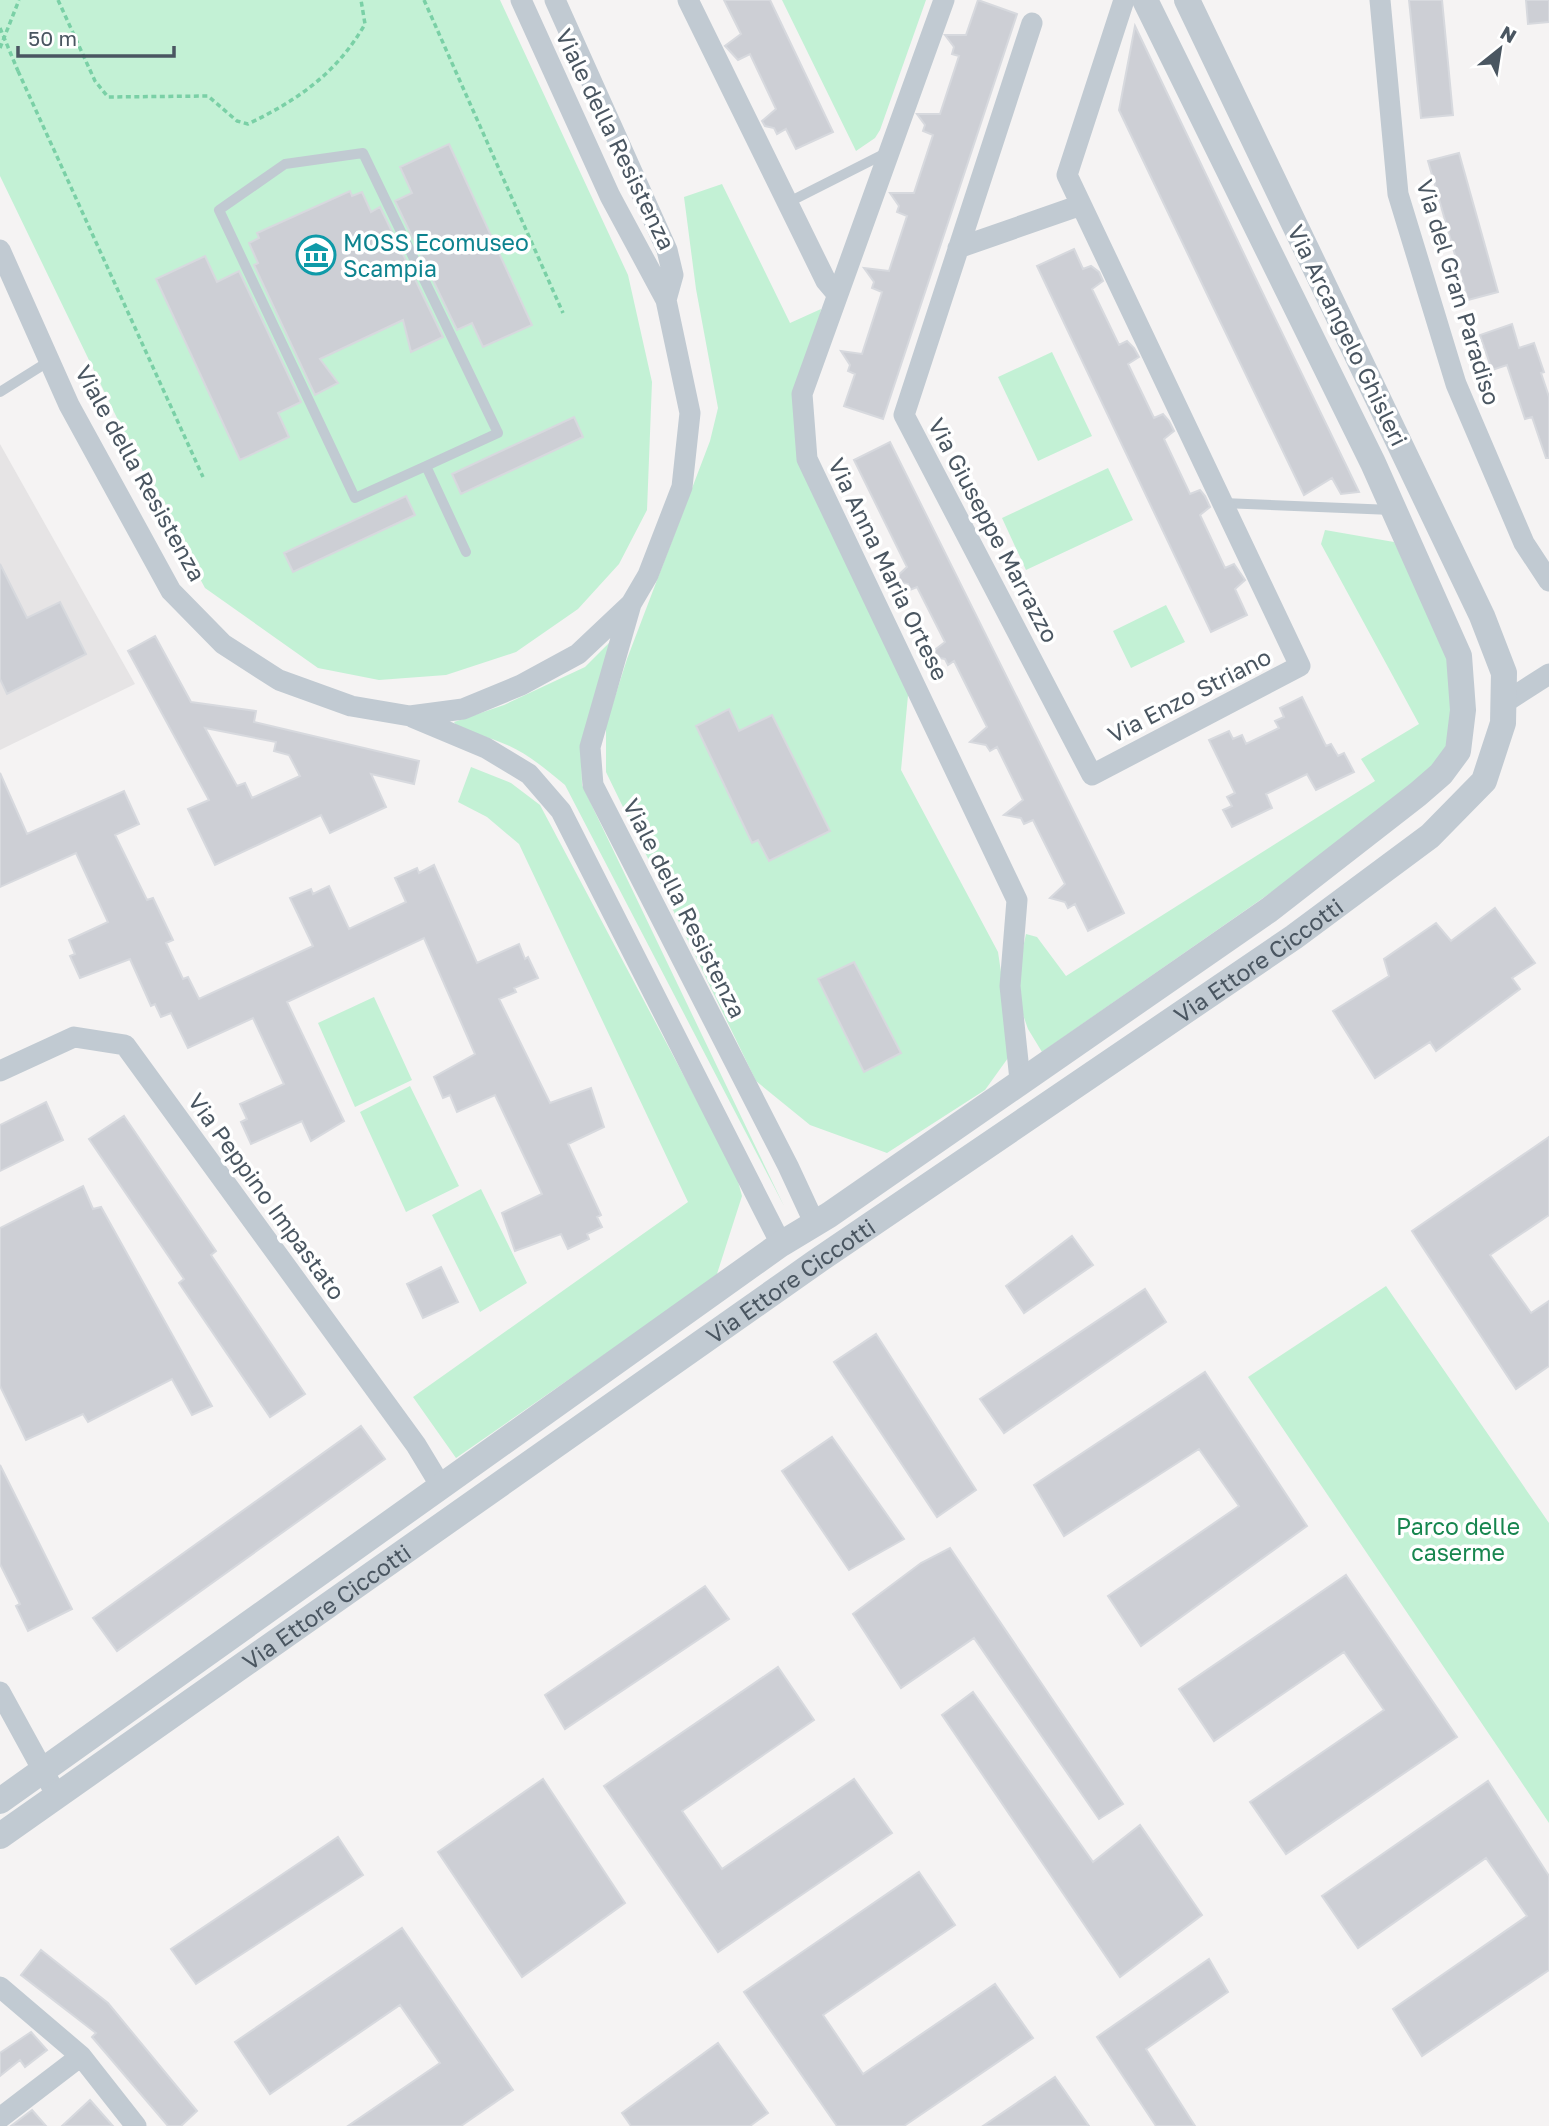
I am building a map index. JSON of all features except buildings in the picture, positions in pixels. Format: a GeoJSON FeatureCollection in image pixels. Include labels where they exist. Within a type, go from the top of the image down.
{"type":"FeatureCollection","features":[{"type":"Feature","properties":{"kind":"street","name":"Viale della Resistenza"},"geometry":{"type":"LineString","coordinates":[[521,0],[610,196],[666,300],[690,413],[682,486],[648,575],[631,604],[590,747],[593,785],[814,1222]]}},
{"type":"Feature","properties":{"kind":"street","name":"Viale della Resistenza"},"geometry":{"type":"LineString","coordinates":[[555,0],[667,250],[673,275],[666,300]]}},
{"type":"Feature","properties":{"kind":"street"},"geometry":{"type":"LineString","coordinates":[[688,0],[826,281],[837,294]]}},
{"type":"Feature","properties":{"kind":"street","name":"Via Anna Maria Ortese"},"geometry":{"type":"LineString","coordinates":[[944,0],[802,394],[807,459],[1017,900],[1010,986],[1020,1080]]}},
{"type":"Feature","properties":{"kind":"street","name":"Via Enzo Striano"},"geometry":{"type":"LineString","coordinates":[[1092,775],[1300,666],[1067,175],[1124,0]]}},
{"type":"Feature","properties":{"kind":"street","name":"Via Arcangelo Ghisleri"},"geometry":{"type":"LineString","coordinates":[[1145,0],[1394,510],[1459,656]]}},
{"type":"Feature","properties":{"kind":"street","name":"Via Arcangelo Ghisleri"},"geometry":{"type":"LineString","coordinates":[[1188,0],[1482,616],[1504,673]]}},
{"type":"Feature","properties":{"kind":"street","name":"Via del Gran Paradiso"},"geometry":{"type":"LineString","coordinates":[[1380,0],[1398,194],[1456,384],[1524,543],[1549,581]]}},
{"type":"Feature","properties":{"kind":"street","name":"Via Giuseppe Marrazzo"},"geometry":{"type":"LineString","coordinates":[[1032,23],[904,415],[1092,775]]}},
{"type":"Feature","properties":{"kind":"street"},"geometry":{"type":"LineString","coordinates":[[958,248],[1082,205]]}},
{"type":"Feature","properties":{"kind":"street","name":"Viale della Resistenza"},"geometry":{"type":"LineString","coordinates":[[0,250],[69,405],[171,591],[223,644],[279,680],[351,706],[410,716],[486,748],[529,774],[561,811],[761,1208],[782,1244]]}},
{"type":"Feature","properties":{"kind":"street","name":"Viale della Resistenza"},"geometry":{"type":"LineString","coordinates":[[410,716],[463,709],[521,685],[578,654],[631,604]]}},
{"type":"Feature","properties":{"kind":"street","name":"Via Ettore Ciccotti"},"geometry":{"type":"LineString","coordinates":[[3,1793],[41,1771],[782,1244],[859,1195],[1020,1080],[1269,910],[1441,774],[1458,751],[1463,710],[1459,656]]}},
{"type":"Feature","properties":{"kind":"street","name":"Via Ettore Ciccotti"},"geometry":{"type":"LineString","coordinates":[[0,1836],[816,1262],[1294,937],[1430,836],[1484,780],[1503,723],[1504,673]]}},
{"type":"Feature","properties":{"kind":"street"},"geometry":{"type":"LineString","coordinates":[[1504,703],[1549,674]]}},
{"type":"Feature","properties":{"kind":"street","name":"Via Peppino Impastato"},"geometry":{"type":"LineString","coordinates":[[0,1071],[74,1037],[125,1045],[416,1445],[442,1488]]}},
{"type":"Feature","properties":{"kind":"street"},"geometry":{"type":"LineString","coordinates":[[814,1222],[816,1262]]}},
{"type":"Feature","properties":{"kind":"street"},"geometry":{"type":"LineString","coordinates":[[782,1244],[816,1262]]}},
{"type":"Feature","properties":{"kind":"street"},"geometry":{"type":"LineString","coordinates":[[0,1692],[57,1796]]}},
{"type":"Feature","properties":{"kind":"street"},"geometry":{"type":"LineString","coordinates":[[3,1793],[23,1820]]}},
{"type":"Feature","properties":{"kind":"street"},"geometry":{"type":"LineString","coordinates":[[0,1987],[81,2056],[136,2126]]}},
{"type":"Feature","properties":{"kind":"street"},"geometry":{"type":"LineString","coordinates":[[0,2118],[81,2056]]}},
{"type":"Feature","properties":{"kind":"lane"},"geometry":{"type":"LineString","coordinates":[[789,202],[889,152]]}},
{"type":"Feature","properties":{"kind":"lane"},"geometry":{"type":"LineString","coordinates":[[363,153],[498,433],[426,466],[355,498],[219,210],[285,164],[363,153]]}},
{"type":"Feature","properties":{"kind":"lane","name":"Viale della Resistenza"},"geometry":{"type":"LineString","coordinates":[[0,392],[51,360]]}},
{"type":"Feature","properties":{"kind":"lane"},"geometry":{"type":"LineString","coordinates":[[426,466],[466,552]]}},
{"type":"Feature","properties":{"kind":"lane"},"geometry":{"type":"LineString","coordinates":[[1223,503],[1394,510]]}},
{"type":"Feature","properties":{"kind":"path"},"geometry":{"type":"LineString","coordinates":[[0,48],[19,0]]}},
{"type":"Feature","properties":{"kind":"path"},"geometry":{"type":"LineString","coordinates":[[58,0],[95,81],[108,97],[208,96],[237,121],[248,124],[281,108],[325,78],[351,49],[365,24],[361,0]]}},
{"type":"Feature","properties":{"kind":"path"},"geometry":{"type":"LineString","coordinates":[[424,0],[563,313]]}},
{"type":"Feature","properties":{"kind":"path"},"geometry":{"type":"LineString","coordinates":[[0,28],[203,477]]}},
{"type":"Feature","properties":{"kind":"shaded area"},"geometry":{"type":"Polygon","coordinates":[[[0,444],[135,684],[0,750],[0,444]]]}},
{"type":"Feature","properties":{"kind":"green space"},"geometry":{"type":"Polygon","coordinates":[[[0,0],[500,0],[628,275],[652,382],[647,510],[619,564],[578,609],[516,652],[446,675],[379,680],[318,668],[205,588],[146,478],[0,176],[0,0]]]}},
{"type":"Feature","properties":{"kind":"green space"},"geometry":{"type":"Polygon","coordinates":[[[782,0],[926,0],[880,130],[875,138],[856,151],[782,0]]]}},
{"type":"Feature","properties":{"kind":"green space"},"geometry":{"type":"Polygon","coordinates":[[[722,184],[790,323],[821,309],[803,414],[832,511],[910,674],[901,770],[998,952],[1005,999],[1008,1058],[985,1090],[887,1153],[810,1125],[756,1081],[606,772],[606,725],[627,659],[710,441],[718,408],[696,289],[684,197],[722,184]]]}},
{"type":"Feature","properties":{"kind":"green space"},"geometry":{"type":"Polygon","coordinates":[[[1052,352],[1092,436],[1038,461],[998,377],[1052,352]]]}},
{"type":"Feature","properties":{"kind":"green space"},"geometry":{"type":"Polygon","coordinates":[[[1108,468],[1133,520],[1026,570],[1002,518],[1108,468]]]}},
{"type":"Feature","properties":{"kind":"green space"},"geometry":{"type":"Polygon","coordinates":[[[1325,530],[1394,542],[1462,671],[1441,774],[1042,1052],[1028,1029],[1014,989],[1026,934],[1037,937],[1066,976],[1375,781],[1361,759],[1419,724],[1321,544],[1325,530]]]}},
{"type":"Feature","properties":{"kind":"green space"},"geometry":{"type":"Polygon","coordinates":[[[1166,605],[1185,642],[1131,668],[1113,631],[1166,605]]]}},
{"type":"Feature","properties":{"kind":"green space"},"geometry":{"type":"Polygon","coordinates":[[[612,640],[581,748],[582,785],[784,1206],[565,785],[516,750],[491,739],[459,730],[454,722],[504,705],[585,667],[612,640]]]}},
{"type":"Feature","properties":{"kind":"green space"},"geometry":{"type":"Polygon","coordinates":[[[471,767],[511,783],[540,805],[736,1174],[742,1196],[716,1277],[456,1458],[413,1397],[688,1202],[519,844],[487,817],[458,802],[471,767]]]}},
{"type":"Feature","properties":{"kind":"green space"},"geometry":{"type":"Polygon","coordinates":[[[374,997],[412,1080],[355,1107],[318,1023],[374,997]]]}},
{"type":"Feature","properties":{"kind":"green space"},"geometry":{"type":"Polygon","coordinates":[[[410,1086],[459,1186],[406,1212],[360,1112],[410,1086]]]}},
{"type":"Feature","properties":{"kind":"green space"},"geometry":{"type":"Polygon","coordinates":[[[481,1189],[527,1283],[480,1312],[432,1215],[481,1189]]]}},
{"type":"Feature","properties":{"kind":"green space","name":"Parco delle caserme"},"geometry":{"type":"Polygon","coordinates":[[[1386,1286],[1549,1523],[1549,1823],[1248,1377],[1386,1286]]]}},
{"type":"Feature","properties":{"kind":"place","name":"MOSS Ecomuseo Scampia"},"geometry":{"type":"Point","coordinates":[316,255]}}]}
